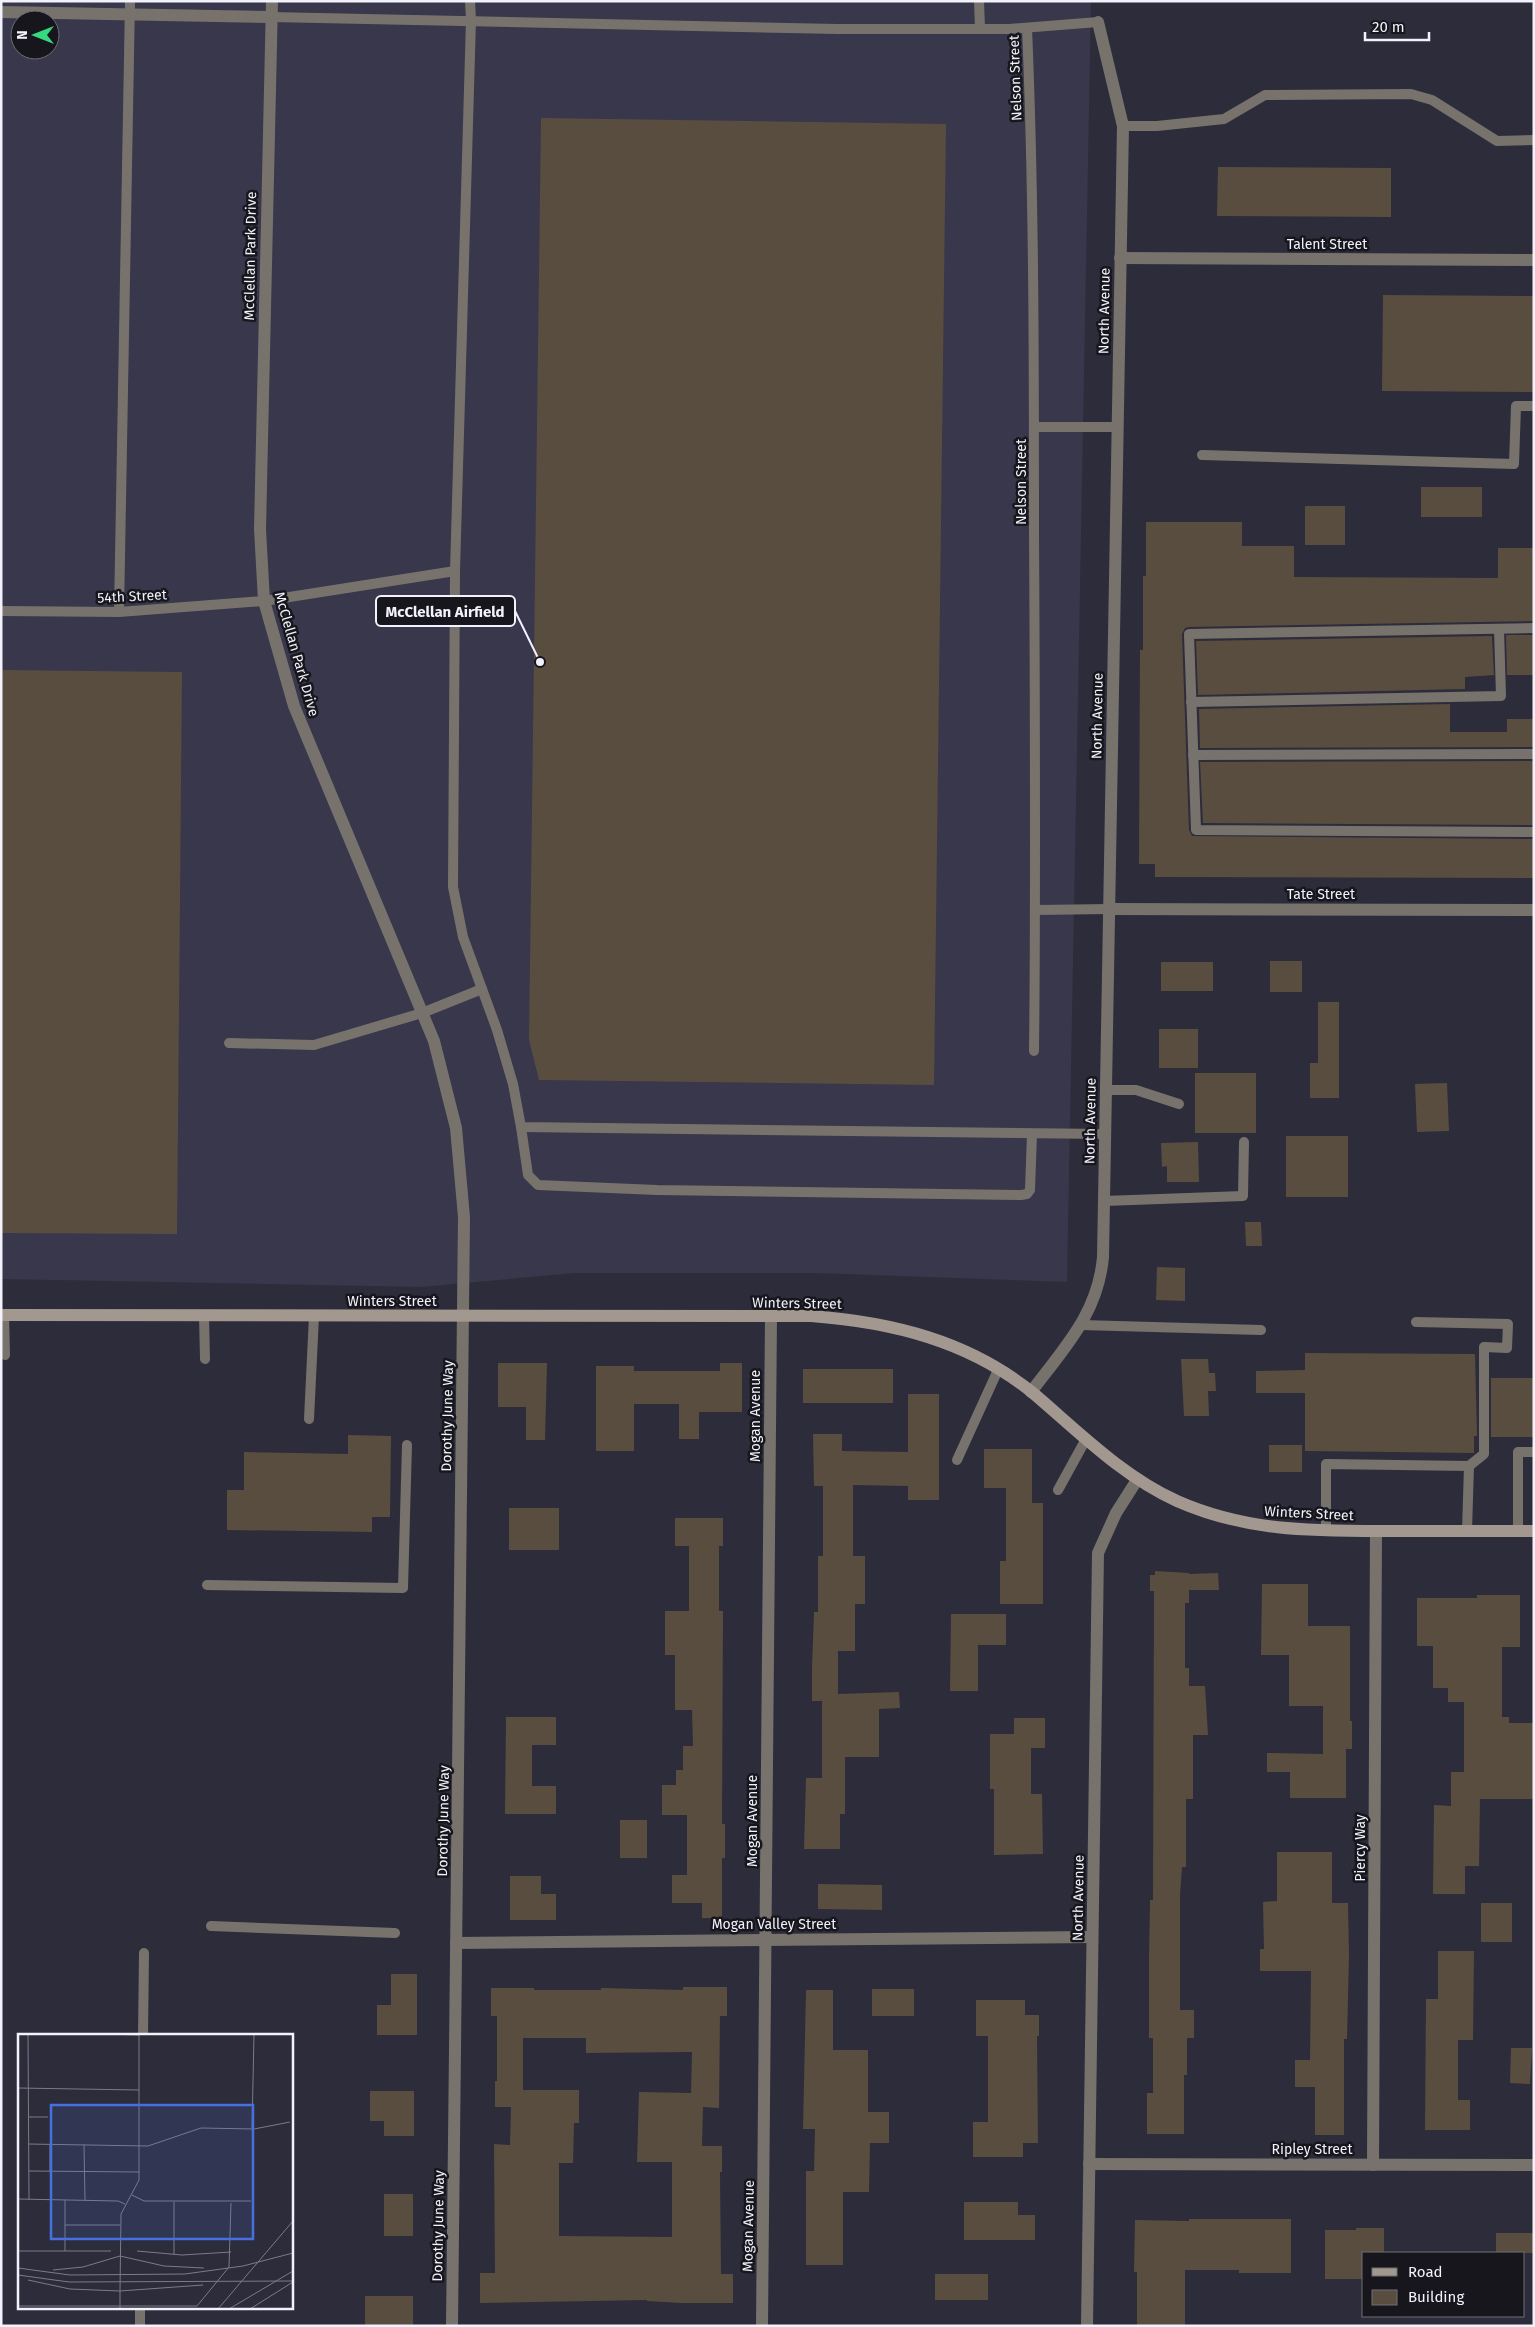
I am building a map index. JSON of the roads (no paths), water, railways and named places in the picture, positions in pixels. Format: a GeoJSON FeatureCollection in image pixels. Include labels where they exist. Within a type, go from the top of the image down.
{"type":"FeatureCollection","features":[{"type":"Feature","properties":{"kind":"main road","name":"Winters Street"},"geometry":{"type":"LineString","coordinates":[[3,1315],[771,1316],[819,1317],[884,1324],[927,1336],[961,1350],[998,1370],[1031,1392],[1137,1480],[1176,1501],[1208,1514],[1248,1524],[1294,1530],[1534,1531]]}},
{"type":"Feature","properties":{"kind":"street","name":"McClellan Park Drive"},"geometry":{"type":"LineString","coordinates":[[272,1],[270,17],[260,530],[264,601],[294,706],[434,1041],[456,1128],[464,1217],[463,1316]]}},
{"type":"Feature","properties":{"kind":"street"},"geometry":{"type":"LineString","coordinates":[[1,12],[129,7],[270,17]]}},
{"type":"Feature","properties":{"kind":"street","name":"North Avenue"},"geometry":{"type":"LineString","coordinates":[[1031,1392],[1081,1325],[1096,1295],[1102,1270],[1122,126],[1098,22]]}},
{"type":"Feature","properties":{"kind":"street","name":"Talent Street"},"geometry":{"type":"LineString","coordinates":[[1120,258],[1534,260]]}},
{"type":"Feature","properties":{"kind":"street","name":"Tate Street"},"geometry":{"type":"LineString","coordinates":[[1109,908],[1534,910]]}},
{"type":"Feature","properties":{"kind":"street","name":"Dorothy June Way"},"geometry":{"type":"LineString","coordinates":[[452,2326],[463,1316]]}},
{"type":"Feature","properties":{"kind":"street","name":"Mogan Avenue"},"geometry":{"type":"LineString","coordinates":[[762,2326],[767,1939],[771,1316]]}},
{"type":"Feature","properties":{"kind":"street","name":"North Avenue"},"geometry":{"type":"LineString","coordinates":[[1087,2326],[1098,1553],[1116,1513],[1137,1480]]}},
{"type":"Feature","properties":{"kind":"street","name":"Piercy Way"},"geometry":{"type":"LineString","coordinates":[[1374,2165],[1376,1531]]}},
{"type":"Feature","properties":{"kind":"street","name":"Mogan Valley Street"},"geometry":{"type":"LineString","coordinates":[[456,1943],[1092,1937]]}},
{"type":"Feature","properties":{"kind":"street","name":"Ripley Street"},"geometry":{"type":"LineString","coordinates":[[1089,2164],[1534,2165]]}},
{"type":"Feature","properties":{"kind":"lane"},"geometry":{"type":"LineString","coordinates":[[470,1],[455,571],[453,886],[463,938],[513,1084],[521,1116],[528,1175],[538,1185],[657,1190],[1021,1195],[1027,1194],[1030,1190],[1032,1134]]}},
{"type":"Feature","properties":{"kind":"lane"},"geometry":{"type":"LineString","coordinates":[[979,1],[980,28]]}},
{"type":"Feature","properties":{"kind":"lane"},"geometry":{"type":"LineString","coordinates":[[119,612],[129,7]]}},
{"type":"Feature","properties":{"kind":"lane","name":"Nelson Street"},"geometry":{"type":"LineString","coordinates":[[270,17],[471,20],[610,26],[1027,28],[1031,114],[1034,427],[1036,910],[1034,1051]]}},
{"type":"Feature","properties":{"kind":"lane"},"geometry":{"type":"LineString","coordinates":[[1027,28],[1098,22]]}},
{"type":"Feature","properties":{"kind":"lane"},"geometry":{"type":"LineString","coordinates":[[1122,126],[1157,126],[1224,119],[1265,94],[1411,94],[1432,100],[1497,141],[1534,140]]}},
{"type":"Feature","properties":{"kind":"lane"},"geometry":{"type":"LineString","coordinates":[[1202,455],[1514,464],[1516,406],[1534,406]]}},
{"type":"Feature","properties":{"kind":"lane"},"geometry":{"type":"LineString","coordinates":[[1034,427],[1116,427]]}},
{"type":"Feature","properties":{"kind":"lane","name":"54th Street"},"geometry":{"type":"LineString","coordinates":[[1,611],[119,612],[264,601],[455,571]]}},
{"type":"Feature","properties":{"kind":"lane"},"geometry":{"type":"LineString","coordinates":[[1534,628],[1189,634],[1196,830],[1534,832]]}},
{"type":"Feature","properties":{"kind":"lane"},"geometry":{"type":"LineString","coordinates":[[1191,702],[1500,696],[1499,629]]}},
{"type":"Feature","properties":{"kind":"lane"},"geometry":{"type":"LineString","coordinates":[[1193,755],[1534,754]]}},
{"type":"Feature","properties":{"kind":"lane"},"geometry":{"type":"LineString","coordinates":[[1036,910],[1109,908]]}},
{"type":"Feature","properties":{"kind":"lane"},"geometry":{"type":"LineString","coordinates":[[228,1043],[314,1045],[422,1013],[482,989]]}},
{"type":"Feature","properties":{"kind":"lane"},"geometry":{"type":"LineString","coordinates":[[1106,1090],[1136,1090],[1179,1104]]}},
{"type":"Feature","properties":{"kind":"lane"},"geometry":{"type":"LineString","coordinates":[[521,1127],[1105,1134]]}},
{"type":"Feature","properties":{"kind":"lane"},"geometry":{"type":"LineString","coordinates":[[1104,1201],[1243,1196],[1244,1142]]}},
{"type":"Feature","properties":{"kind":"lane"},"geometry":{"type":"LineString","coordinates":[[3,1315],[5,1354]]}},
{"type":"Feature","properties":{"kind":"lane"},"geometry":{"type":"LineString","coordinates":[[204,1315],[205,1359]]}},
{"type":"Feature","properties":{"kind":"lane"},"geometry":{"type":"LineString","coordinates":[[309,1419],[314,1316]]}},
{"type":"Feature","properties":{"kind":"lane"},"geometry":{"type":"LineString","coordinates":[[1326,1531],[1326,1464],[1469,1466],[1484,1454],[1484,1347],[1507,1348],[1508,1324],[1416,1322]]}},
{"type":"Feature","properties":{"kind":"lane"},"geometry":{"type":"LineString","coordinates":[[1081,1325],[1261,1330]]}},
{"type":"Feature","properties":{"kind":"lane"},"geometry":{"type":"LineString","coordinates":[[957,1460],[998,1370]]}},
{"type":"Feature","properties":{"kind":"lane"},"geometry":{"type":"LineString","coordinates":[[1058,1490],[1086,1439]]}},
{"type":"Feature","properties":{"kind":"lane"},"geometry":{"type":"LineString","coordinates":[[207,1585],[403,1588],[406,1445]]}},
{"type":"Feature","properties":{"kind":"lane"},"geometry":{"type":"LineString","coordinates":[[1518,1531],[1518,1452],[1534,1452]]}},
{"type":"Feature","properties":{"kind":"lane"},"geometry":{"type":"LineString","coordinates":[[1467,1531],[1469,1466]]}},
{"type":"Feature","properties":{"kind":"lane"},"geometry":{"type":"LineString","coordinates":[[211,1926],[395,1933]]}},
{"type":"Feature","properties":{"kind":"lane"},"geometry":{"type":"LineString","coordinates":[[143,2034],[144,1953]]}},
{"type":"Feature","properties":{"kind":"lane"},"geometry":{"type":"LineString","coordinates":[[140,2310],[140,2326]]}},
{"type":"Feature","properties":{"kind":"place","name":"McClellan Airfield"},"geometry":{"type":"Point","coordinates":[540,662]}}]}
